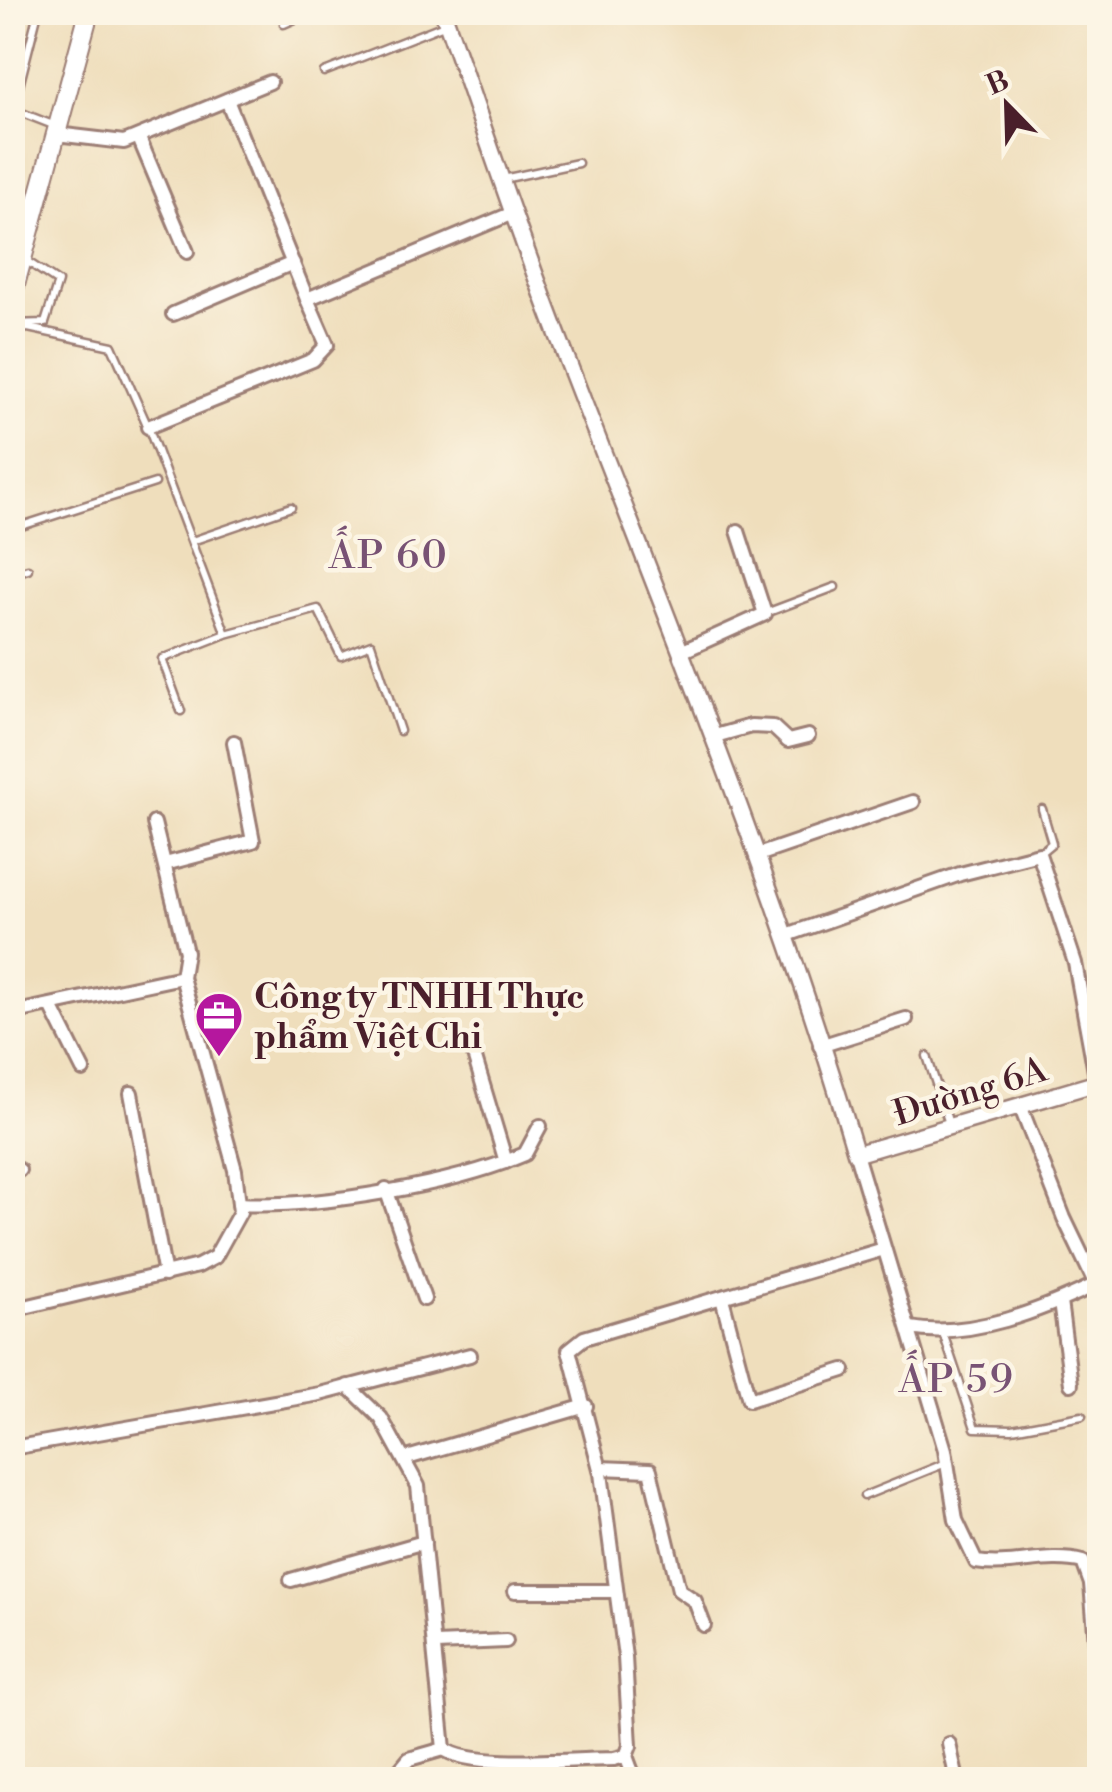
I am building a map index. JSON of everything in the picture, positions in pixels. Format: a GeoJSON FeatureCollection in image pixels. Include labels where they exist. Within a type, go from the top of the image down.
{"type":"FeatureCollection","features":[{"type":"Feature","properties":{"kind":"main road"},"geometry":{"type":"LineString","coordinates":[[12,296],[89,12]]}},
{"type":"Feature","properties":{"kind":"street"},"geometry":{"type":"LineString","coordinates":[[445,18],[512,213],[683,650],[787,934],[910,1328],[947,1463],[956,1520],[976,1562],[1002,1566],[1063,1557],[1083,1562],[1091,1584],[1100,1690]]}},
{"type":"Feature","properties":{"kind":"street"},"geometry":{"type":"LineString","coordinates":[[57,131],[100,141],[139,138],[270,82]]}},
{"type":"Feature","properties":{"kind":"street"},"geometry":{"type":"LineString","coordinates":[[148,426],[312,360],[327,345],[227,100]]}},
{"type":"Feature","properties":{"kind":"street"},"geometry":{"type":"LineString","coordinates":[[139,138],[186,252]]}},
{"type":"Feature","properties":{"kind":"street"},"geometry":{"type":"LineString","coordinates":[[307,299],[512,213]]}},
{"type":"Feature","properties":{"kind":"street"},"geometry":{"type":"LineString","coordinates":[[172,314],[293,263]]}},
{"type":"Feature","properties":{"kind":"street"},"geometry":{"type":"LineString","coordinates":[[683,650],[764,614],[738,530]]}},
{"type":"Feature","properties":{"kind":"street"},"geometry":{"type":"LineString","coordinates":[[715,736],[751,726],[773,726],[788,740],[808,736]]}},
{"type":"Feature","properties":{"kind":"street"},"geometry":{"type":"LineString","coordinates":[[165,864],[253,841],[234,742]]}},
{"type":"Feature","properties":{"kind":"street"},"geometry":{"type":"LineString","coordinates":[[758,855],[912,802]]}},
{"type":"Feature","properties":{"kind":"street"},"geometry":{"type":"LineString","coordinates":[[12,1310],[165,1274],[215,1257],[240,1212],[235,1170],[182,977],[186,952],[154,823]]}},
{"type":"Feature","properties":{"kind":"street"},"geometry":{"type":"LineString","coordinates":[[787,934],[960,874],[1039,854],[1075,963],[1098,1083]]}},
{"type":"Feature","properties":{"kind":"street"},"geometry":{"type":"LineString","coordinates":[[12,1013],[182,977]]}},
{"type":"Feature","properties":{"kind":"street"},"geometry":{"type":"LineString","coordinates":[[50,1006],[83,1070]]}},
{"type":"Feature","properties":{"kind":"street"},"geometry":{"type":"LineString","coordinates":[[820,1046],[906,1019]]}},
{"type":"Feature","properties":{"kind":"street"},"geometry":{"type":"LineString","coordinates":[[472,1048],[506,1162]]}},
{"type":"Feature","properties":{"kind":"street","name":"Đường 6A"},"geometry":{"type":"LineString","coordinates":[[856,1154],[1098,1083]]}},
{"type":"Feature","properties":{"kind":"street"},"geometry":{"type":"LineString","coordinates":[[131,1093],[165,1274]]}},
{"type":"Feature","properties":{"kind":"street"},"geometry":{"type":"LineString","coordinates":[[910,1328],[943,1333],[1098,1289],[1064,1218],[1021,1108]]}},
{"type":"Feature","properties":{"kind":"street"},"geometry":{"type":"LineString","coordinates":[[239,1204],[272,1206],[452,1178],[525,1154],[540,1126]]}},
{"type":"Feature","properties":{"kind":"street"},"geometry":{"type":"LineString","coordinates":[[386,1189],[424,1299]]}},
{"type":"Feature","properties":{"kind":"street"},"geometry":{"type":"LineString","coordinates":[[634,1780],[626,1756],[625,1658],[613,1591],[600,1468],[569,1350],[584,1338],[884,1248]]}},
{"type":"Feature","properties":{"kind":"street"},"geometry":{"type":"LineString","coordinates":[[722,1298],[749,1400],[844,1370]]}},
{"type":"Feature","properties":{"kind":"street"},"geometry":{"type":"LineString","coordinates":[[1060,1302],[1071,1384]]}},
{"type":"Feature","properties":{"kind":"street"},"geometry":{"type":"LineString","coordinates":[[12,1448],[348,1386],[470,1355]]}},
{"type":"Feature","properties":{"kind":"street"},"geometry":{"type":"LineString","coordinates":[[348,1386],[382,1418],[418,1486],[444,1749]]}},
{"type":"Feature","properties":{"kind":"street"},"geometry":{"type":"LineString","coordinates":[[406,1458],[586,1406]]}},
{"type":"Feature","properties":{"kind":"street"},"geometry":{"type":"LineString","coordinates":[[600,1468],[650,1470],[679,1590],[695,1601],[704,1624]]}},
{"type":"Feature","properties":{"kind":"street"},"geometry":{"type":"LineString","coordinates":[[290,1580],[424,1542]]}},
{"type":"Feature","properties":{"kind":"street"},"geometry":{"type":"LineString","coordinates":[[516,1591],[613,1591]]}},
{"type":"Feature","properties":{"kind":"street"},"geometry":{"type":"LineString","coordinates":[[436,1644],[506,1641]]}},
{"type":"Feature","properties":{"kind":"street"},"geometry":{"type":"LineString","coordinates":[[950,1744],[958,1780]]}},
{"type":"Feature","properties":{"kind":"street"},"geometry":{"type":"LineString","coordinates":[[400,1780],[400,1770],[409,1758],[444,1749],[460,1757],[486,1759],[626,1756]]}},
{"type":"Feature","properties":{"kind":"lane"},"geometry":{"type":"LineString","coordinates":[[38,12],[13,110],[57,131]]}},
{"type":"Feature","properties":{"kind":"lane"},"geometry":{"type":"LineString","coordinates":[[284,24],[311,12]]}},
{"type":"Feature","properties":{"kind":"lane"},"geometry":{"type":"LineString","coordinates":[[324,72],[445,18]]}},
{"type":"Feature","properties":{"kind":"lane"},"geometry":{"type":"LineString","coordinates":[[502,179],[578,163]]}},
{"type":"Feature","properties":{"kind":"lane"},"geometry":{"type":"LineString","coordinates":[[12,326],[44,323],[58,282],[24,260]]}},
{"type":"Feature","properties":{"kind":"lane"},"geometry":{"type":"LineString","coordinates":[[12,326],[112,346],[148,426],[226,634]]}},
{"type":"Feature","properties":{"kind":"lane"},"geometry":{"type":"LineString","coordinates":[[12,529],[155,482]]}},
{"type":"Feature","properties":{"kind":"lane"},"geometry":{"type":"LineString","coordinates":[[192,541],[292,506]]}},
{"type":"Feature","properties":{"kind":"lane"},"geometry":{"type":"LineString","coordinates":[[12,574],[28,568]]}},
{"type":"Feature","properties":{"kind":"lane"},"geometry":{"type":"LineString","coordinates":[[764,614],[836,587]]}},
{"type":"Feature","properties":{"kind":"lane"},"geometry":{"type":"LineString","coordinates":[[181,712],[162,659],[226,634],[318,608],[340,656],[371,644],[400,731]]}},
{"type":"Feature","properties":{"kind":"lane"},"geometry":{"type":"LineString","coordinates":[[1039,854],[1052,843],[1042,809]]}},
{"type":"Feature","properties":{"kind":"lane"},"geometry":{"type":"LineString","coordinates":[[927,1056],[950,1128]]}},
{"type":"Feature","properties":{"kind":"lane"},"geometry":{"type":"LineString","coordinates":[[943,1333],[975,1428],[1012,1429],[1082,1416]]}},
{"type":"Feature","properties":{"kind":"lane"},"geometry":{"type":"LineString","coordinates":[[864,1496],[947,1463]]}},
{"type":"Feature","properties":{"kind":"place","name":"Công ty TNHH Thực phẩm Việt Chi"},"geometry":{"type":"Point","coordinates":[219,1058]}},
{"type":"Feature","properties":{"kind":"district","name":"ẤP 60"},"geometry":{"type":"Point","coordinates":[389,555]}},
{"type":"Feature","properties":{"kind":"district","name":"ẤP 59"},"geometry":{"type":"Point","coordinates":[957,1379]}}]}
